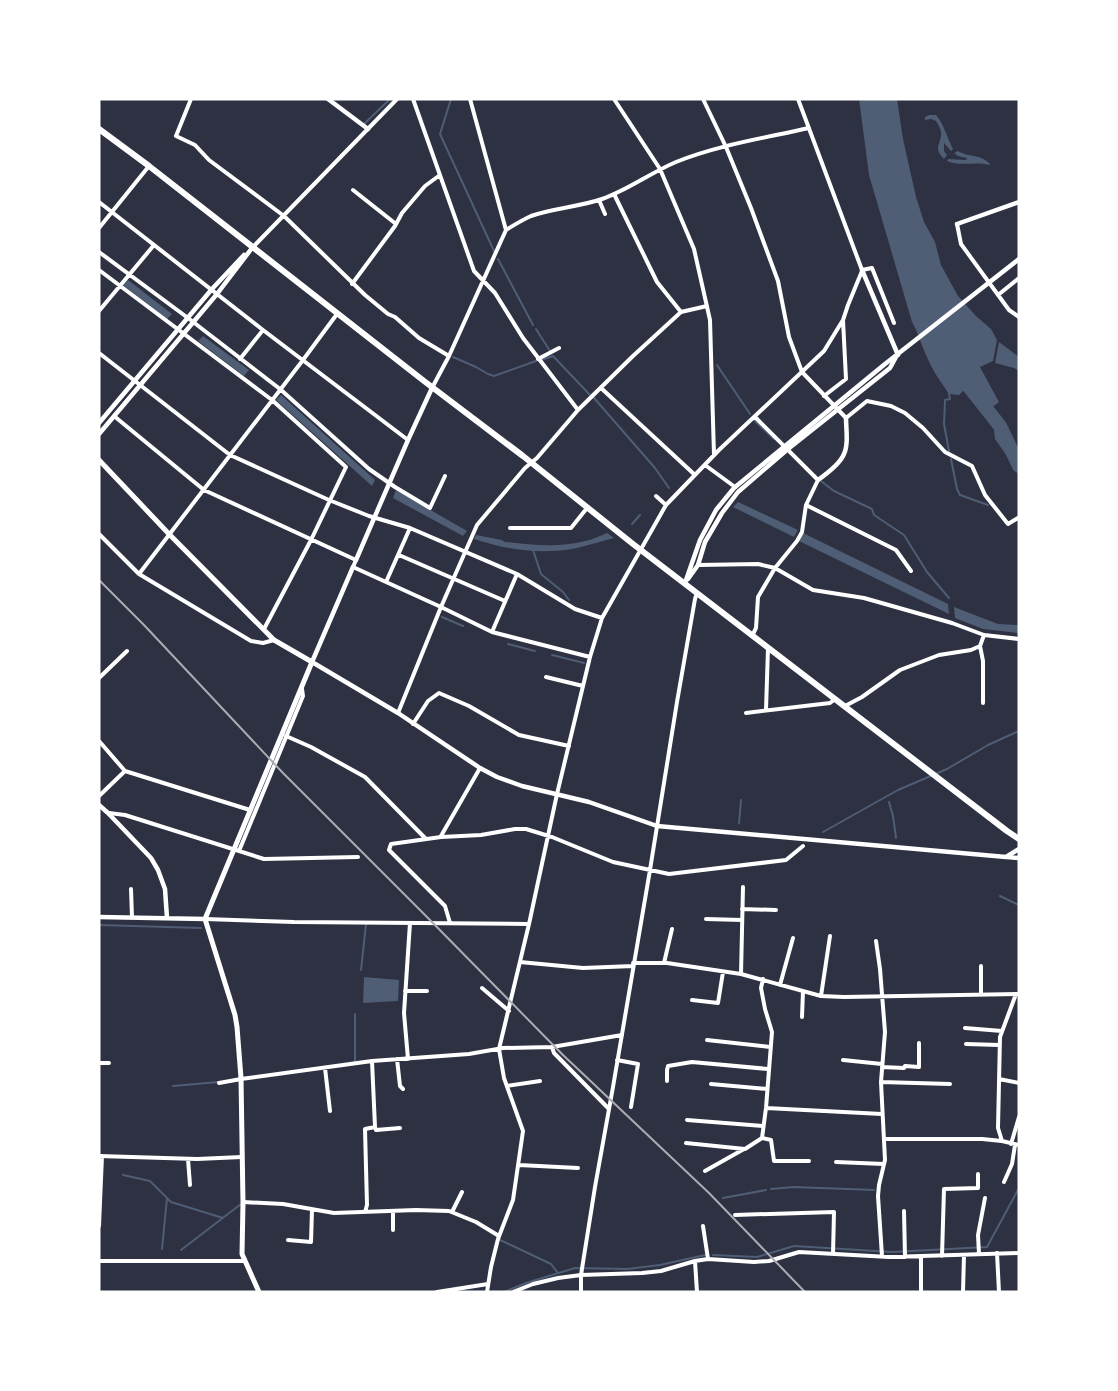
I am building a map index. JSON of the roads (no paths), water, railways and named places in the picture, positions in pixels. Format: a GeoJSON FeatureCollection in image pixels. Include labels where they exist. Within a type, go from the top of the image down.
{"type":"FeatureCollection","features":[{"type":"Feature","properties":{"kind":"highway"},"geometry":{"type":"LineString","coordinates":[[99,129],[752,636],[1019,839]]}},
{"type":"Feature","properties":{"kind":"main road"},"geometry":{"type":"LineString","coordinates":[[99,460],[274,640],[312,662],[206,919],[237,1027],[241,1079],[242,1254],[259,1292]]}},
{"type":"Feature","properties":{"kind":"street"},"geometry":{"type":"LineString","coordinates":[[191,99],[176,136],[195,145],[209,160],[284,216],[352,284],[419,338],[449,356]]}},
{"type":"Feature","properties":{"kind":"street"},"geometry":{"type":"LineString","coordinates":[[328,99],[368,129]]}},
{"type":"Feature","properties":{"kind":"street"},"geometry":{"type":"LineString","coordinates":[[99,423],[240,258],[397,99]]}},
{"type":"Feature","properties":{"kind":"street"},"geometry":{"type":"LineString","coordinates":[[413,99],[474,271],[495,293],[523,338],[578,410]]}},
{"type":"Feature","properties":{"kind":"street"},"geometry":{"type":"LineString","coordinates":[[470,99],[506,230]]}},
{"type":"Feature","properties":{"kind":"street"},"geometry":{"type":"LineString","coordinates":[[614,99],[660,169],[694,249],[710,320],[714,455]]}},
{"type":"Feature","properties":{"kind":"street"},"geometry":{"type":"LineString","coordinates":[[703,99],[726,147],[778,281],[789,337],[802,372],[846,417],[846,444],[843,457],[818,480],[806,505],[802,532],[775,568],[758,597],[756,628],[752,636]]}},
{"type":"Feature","properties":{"kind":"street"},"geometry":{"type":"LineString","coordinates":[[798,99],[862,270],[898,355]]}},
{"type":"Feature","properties":{"kind":"street"},"geometry":{"type":"LineString","coordinates":[[809,128],[726,147],[679,161],[599,200],[532,216],[506,230],[408,440],[312,662],[398,713],[497,777],[522,786],[589,802],[657,826],[1019,858]]}},
{"type":"Feature","properties":{"kind":"street"},"geometry":{"type":"LineString","coordinates":[[99,228],[149,166]]}},
{"type":"Feature","properties":{"kind":"street"},"geometry":{"type":"LineString","coordinates":[[352,284],[402,213],[425,186],[440,175]]}},
{"type":"Feature","properties":{"kind":"street"},"geometry":{"type":"LineString","coordinates":[[353,190],[396,224]]}},
{"type":"Feature","properties":{"kind":"street"},"geometry":{"type":"LineString","coordinates":[[614,194],[657,282],[681,312]]}},
{"type":"Feature","properties":{"kind":"street"},"geometry":{"type":"LineString","coordinates":[[599,200],[605,214]]}},
{"type":"Feature","properties":{"kind":"street"},"geometry":{"type":"LineString","coordinates":[[99,202],[408,440]]}},
{"type":"Feature","properties":{"kind":"street"},"geometry":{"type":"LineString","coordinates":[[1019,202],[957,224],[961,244],[1009,310],[1019,317]]}},
{"type":"Feature","properties":{"kind":"street"},"geometry":{"type":"LineString","coordinates":[[99,311],[154,245]]}},
{"type":"Feature","properties":{"kind":"street"},"geometry":{"type":"LineString","coordinates":[[99,434],[217,294],[252,248]]}},
{"type":"Feature","properties":{"kind":"street"},"geometry":{"type":"LineString","coordinates":[[99,252],[280,389],[369,469],[390,483],[430,508],[445,476]]}},
{"type":"Feature","properties":{"kind":"street"},"geometry":{"type":"LineString","coordinates":[[685,584],[700,540],[716,510],[735,487],[890,368],[898,355],[1017,260]]}},
{"type":"Feature","properties":{"kind":"street"},"geometry":{"type":"LineString","coordinates":[[862,270],[872,268],[894,323]]}},
{"type":"Feature","properties":{"kind":"street"},"geometry":{"type":"LineString","coordinates":[[99,270],[272,400],[346,467],[264,629]]}},
{"type":"Feature","properties":{"kind":"street"},"geometry":{"type":"LineString","coordinates":[[487,1292],[499,1236],[513,1200],[523,1131],[504,1078],[499,1049],[557,794],[590,657],[602,618],[666,505],[714,455],[824,351],[843,320],[862,270]]}},
{"type":"Feature","properties":{"kind":"street"},"geometry":{"type":"LineString","coordinates":[[998,295],[1019,278]]}},
{"type":"Feature","properties":{"kind":"street"},"geometry":{"type":"LineString","coordinates":[[398,713],[477,525],[578,410],[601,388],[681,312],[706,306]]}},
{"type":"Feature","properties":{"kind":"street"},"geometry":{"type":"LineString","coordinates":[[139,574],[337,314]]}},
{"type":"Feature","properties":{"kind":"street"},"geometry":{"type":"LineString","coordinates":[[824,396],[846,380],[843,320]]}},
{"type":"Feature","properties":{"kind":"street"},"geometry":{"type":"LineString","coordinates":[[240,359],[263,330]]}},
{"type":"Feature","properties":{"kind":"street"},"geometry":{"type":"LineString","coordinates":[[538,359],[559,348]]}},
{"type":"Feature","properties":{"kind":"street"},"geometry":{"type":"LineString","coordinates":[[99,353],[230,455],[329,500],[375,518],[410,528],[517,574],[575,609],[602,618]]}},
{"type":"Feature","properties":{"kind":"street"},"geometry":{"type":"LineString","coordinates":[[601,388],[695,475]]}},
{"type":"Feature","properties":{"kind":"street"},"geometry":{"type":"LineString","coordinates":[[846,417],[867,401],[891,406],[905,413],[923,428],[945,452],[972,466],[985,495],[1008,524],[1019,519]]}},
{"type":"Feature","properties":{"kind":"street"},"geometry":{"type":"LineString","coordinates":[[114,416],[204,490],[356,560]]}},
{"type":"Feature","properties":{"kind":"street"},"geometry":{"type":"LineString","coordinates":[[755,417],[818,480]]}},
{"type":"Feature","properties":{"kind":"street"},"geometry":{"type":"LineString","coordinates":[[685,584],[698,565],[705,542],[729,503],[787,448]]}},
{"type":"Feature","properties":{"kind":"street"},"geometry":{"type":"LineString","coordinates":[[705,465],[735,487]]}},
{"type":"Feature","properties":{"kind":"street"},"geometry":{"type":"LineString","coordinates":[[656,496],[666,505]]}},
{"type":"Feature","properties":{"kind":"street"},"geometry":{"type":"LineString","coordinates":[[806,505],[896,550],[911,572]]}},
{"type":"Feature","properties":{"kind":"street"},"geometry":{"type":"LineString","coordinates":[[510,528],[571,528],[588,508]]}},
{"type":"Feature","properties":{"kind":"street"},"geometry":{"type":"LineString","coordinates":[[386,582],[410,528]]}},
{"type":"Feature","properties":{"kind":"street"},"geometry":{"type":"LineString","coordinates":[[99,534],[139,574],[251,641],[263,643],[274,640]]}},
{"type":"Feature","properties":{"kind":"street"},"geometry":{"type":"LineString","coordinates":[[399,555],[505,601]]}},
{"type":"Feature","properties":{"kind":"street"},"geometry":{"type":"LineString","coordinates":[[698,565],[758,564],[775,568],[813,590],[864,598],[984,635],[1019,639]]}},
{"type":"Feature","properties":{"kind":"street"},"geometry":{"type":"LineString","coordinates":[[353,567],[492,632],[590,657]]}},
{"type":"Feature","properties":{"kind":"street"},"geometry":{"type":"LineString","coordinates":[[492,632],[517,574]]}},
{"type":"Feature","properties":{"kind":"street"},"geometry":{"type":"LineString","coordinates":[[581,1292],[581,1275],[595,1186],[697,593]]}},
{"type":"Feature","properties":{"kind":"street"},"geometry":{"type":"LineString","coordinates":[[982,703],[983,661],[980,646],[984,635]]}},
{"type":"Feature","properties":{"kind":"street"},"geometry":{"type":"LineString","coordinates":[[845,706],[900,670],[939,655],[971,650],[980,646]]}},
{"type":"Feature","properties":{"kind":"street"},"geometry":{"type":"LineString","coordinates":[[766,710],[768,648]]}},
{"type":"Feature","properties":{"kind":"street"},"geometry":{"type":"LineString","coordinates":[[99,678],[127,651]]}},
{"type":"Feature","properties":{"kind":"street"},"geometry":{"type":"LineString","coordinates":[[546,677],[583,686]]}},
{"type":"Feature","properties":{"kind":"street"},"geometry":{"type":"LineString","coordinates":[[236,850],[303,696],[302,689]]}},
{"type":"Feature","properties":{"kind":"street"},"geometry":{"type":"LineString","coordinates":[[413,724],[428,701],[439,693],[469,706],[519,735],[569,746]]}},
{"type":"Feature","properties":{"kind":"street"},"geometry":{"type":"LineString","coordinates":[[746,713],[830,703],[836,699]]}},
{"type":"Feature","properties":{"kind":"street"},"geometry":{"type":"LineString","coordinates":[[286,736],[365,777],[427,839]]}},
{"type":"Feature","properties":{"kind":"street"},"geometry":{"type":"LineString","coordinates":[[99,741],[125,771],[250,810]]}},
{"type":"Feature","properties":{"kind":"street"},"geometry":{"type":"LineString","coordinates":[[441,837],[480,768]]}},
{"type":"Feature","properties":{"kind":"street"},"geometry":{"type":"LineString","coordinates":[[99,796],[125,771]]}},
{"type":"Feature","properties":{"kind":"street"},"geometry":{"type":"LineString","coordinates":[[99,805],[151,858],[165,890],[167,918]]}},
{"type":"Feature","properties":{"kind":"street"},"geometry":{"type":"LineString","coordinates":[[108,813],[125,815],[264,859],[358,857]]}},
{"type":"Feature","properties":{"kind":"street"},"geometry":{"type":"LineString","coordinates":[[450,923],[445,906],[389,850],[390,844],[526,829],[613,862],[669,874],[786,860],[803,846]]}},
{"type":"Feature","properties":{"kind":"street"},"geometry":{"type":"LineString","coordinates":[[1006,857],[1019,849]]}},
{"type":"Feature","properties":{"kind":"street"},"geometry":{"type":"LineString","coordinates":[[741,974],[743,887]]}},
{"type":"Feature","properties":{"kind":"street"},"geometry":{"type":"LineString","coordinates":[[131,889],[132,917]]}},
{"type":"Feature","properties":{"kind":"street"},"geometry":{"type":"LineString","coordinates":[[742,909],[776,910]]}},
{"type":"Feature","properties":{"kind":"street"},"geometry":{"type":"LineString","coordinates":[[99,917],[294,922],[529,924]]}},
{"type":"Feature","properties":{"kind":"street"},"geometry":{"type":"LineString","coordinates":[[706,919],[742,920]]}},
{"type":"Feature","properties":{"kind":"street"},"geometry":{"type":"LineString","coordinates":[[408,1059],[404,1013],[410,923]]}},
{"type":"Feature","properties":{"kind":"street"},"geometry":{"type":"LineString","coordinates":[[664,963],[672,929]]}},
{"type":"Feature","properties":{"kind":"street"},"geometry":{"type":"LineString","coordinates":[[821,996],[830,936]]}},
{"type":"Feature","properties":{"kind":"street"},"geometry":{"type":"LineString","coordinates":[[780,985],[793,939]]}},
{"type":"Feature","properties":{"kind":"street"},"geometry":{"type":"LineString","coordinates":[[876,941],[885,1032],[881,1082],[884,1164],[878,1196],[882,1256]]}},
{"type":"Feature","properties":{"kind":"street"},"geometry":{"type":"LineString","coordinates":[[520,962],[583,968],[664,963],[741,974],[821,996],[1018,994],[999,1037],[998,1128],[1002,1141]]}},
{"type":"Feature","properties":{"kind":"street"},"geometry":{"type":"LineString","coordinates":[[981,966],[981,995]]}},
{"type":"Feature","properties":{"kind":"street"},"geometry":{"type":"LineString","coordinates":[[692,1000],[718,1003],[723,972]]}},
{"type":"Feature","properties":{"kind":"street"},"geometry":{"type":"LineString","coordinates":[[762,1138],[772,1032],[761,988],[763,980]]}},
{"type":"Feature","properties":{"kind":"street"},"geometry":{"type":"LineString","coordinates":[[482,988],[509,1011]]}},
{"type":"Feature","properties":{"kind":"street"},"geometry":{"type":"LineString","coordinates":[[405,991],[427,991]]}},
{"type":"Feature","properties":{"kind":"street"},"geometry":{"type":"LineString","coordinates":[[802,1017],[803,991]]}},
{"type":"Feature","properties":{"kind":"street"},"geometry":{"type":"LineString","coordinates":[[965,1028],[1002,1031]]}},
{"type":"Feature","properties":{"kind":"street"},"geometry":{"type":"LineString","coordinates":[[219,1083],[372,1061],[469,1054],[503,1048],[552,1047],[622,1035]]}},
{"type":"Feature","properties":{"kind":"street"},"geometry":{"type":"LineString","coordinates":[[707,1040],[770,1047]]}},
{"type":"Feature","properties":{"kind":"street"},"geometry":{"type":"LineString","coordinates":[[843,1060],[904,1068],[905,1066],[919,1067],[919,1043]]}},
{"type":"Feature","properties":{"kind":"street"},"geometry":{"type":"LineString","coordinates":[[966,1044],[999,1045]]}},
{"type":"Feature","properties":{"kind":"street"},"geometry":{"type":"LineString","coordinates":[[552,1047],[554,1053],[609,1108]]}},
{"type":"Feature","properties":{"kind":"street"},"geometry":{"type":"LineString","coordinates":[[397,1059],[400,1086],[404,1089]]}},
{"type":"Feature","properties":{"kind":"street"},"geometry":{"type":"LineString","coordinates":[[617,1060],[638,1064],[631,1107]]}},
{"type":"Feature","properties":{"kind":"street"},"geometry":{"type":"LineString","coordinates":[[372,1061],[375,1127]]}},
{"type":"Feature","properties":{"kind":"street"},"geometry":{"type":"LineString","coordinates":[[667,1081],[668,1066],[692,1062],[768,1070]]}},
{"type":"Feature","properties":{"kind":"street"},"geometry":{"type":"LineString","coordinates":[[99,1064],[109,1063]]}},
{"type":"Feature","properties":{"kind":"street"},"geometry":{"type":"LineString","coordinates":[[732,1066],[732,1073]]}},
{"type":"Feature","properties":{"kind":"street"},"geometry":{"type":"LineString","coordinates":[[324,1068],[330,1111]]}},
{"type":"Feature","properties":{"kind":"street"},"geometry":{"type":"LineString","coordinates":[[999,1078],[1019,1083]]}},
{"type":"Feature","properties":{"kind":"street"},"geometry":{"type":"LineString","coordinates":[[507,1086],[540,1081]]}},
{"type":"Feature","properties":{"kind":"street"},"geometry":{"type":"LineString","coordinates":[[881,1082],[950,1084]]}},
{"type":"Feature","properties":{"kind":"street"},"geometry":{"type":"LineString","coordinates":[[711,1084],[767,1089]]}},
{"type":"Feature","properties":{"kind":"street"},"geometry":{"type":"LineString","coordinates":[[766,1108],[882,1114]]}},
{"type":"Feature","properties":{"kind":"street"},"geometry":{"type":"LineString","coordinates":[[1004,1182],[1012,1164],[1019,1117]]}},
{"type":"Feature","properties":{"kind":"street"},"geometry":{"type":"LineString","coordinates":[[687,1120],[764,1126]]}},
{"type":"Feature","properties":{"kind":"street"},"geometry":{"type":"LineString","coordinates":[[365,1212],[367,1205],[365,1128],[375,1127],[376,1130],[400,1128]]}},
{"type":"Feature","properties":{"kind":"street"},"geometry":{"type":"LineString","coordinates":[[705,1171],[762,1138],[771,1140],[774,1161],[809,1161]]}},
{"type":"Feature","properties":{"kind":"street"},"geometry":{"type":"LineString","coordinates":[[884,1139],[982,1139],[1015,1144]]}},
{"type":"Feature","properties":{"kind":"street"},"geometry":{"type":"LineString","coordinates":[[686,1143],[745,1149]]}},
{"type":"Feature","properties":{"kind":"street"},"geometry":{"type":"LineString","coordinates":[[99,1226],[100,1156],[188,1159],[242,1157]]}},
{"type":"Feature","properties":{"kind":"street"},"geometry":{"type":"LineString","coordinates":[[188,1159],[190,1185]]}},
{"type":"Feature","properties":{"kind":"street"},"geometry":{"type":"LineString","coordinates":[[836,1162],[884,1164]]}},
{"type":"Feature","properties":{"kind":"street"},"geometry":{"type":"LineString","coordinates":[[519,1165],[578,1168]]}},
{"type":"Feature","properties":{"kind":"street"},"geometry":{"type":"LineString","coordinates":[[942,1256],[944,1190],[978,1188],[978,1174]]}},
{"type":"Feature","properties":{"kind":"street"},"geometry":{"type":"LineString","coordinates":[[452,1212],[462,1192]]}},
{"type":"Feature","properties":{"kind":"street"},"geometry":{"type":"LineString","coordinates":[[979,1253],[978,1235],[985,1198]]}},
{"type":"Feature","properties":{"kind":"street"},"geometry":{"type":"LineString","coordinates":[[243,1202],[283,1204],[334,1213],[449,1210],[476,1221],[499,1236]]}},
{"type":"Feature","properties":{"kind":"street"},"geometry":{"type":"LineString","coordinates":[[288,1240],[311,1242],[312,1210]]}},
{"type":"Feature","properties":{"kind":"street"},"geometry":{"type":"LineString","coordinates":[[393,1211],[393,1230]]}},
{"type":"Feature","properties":{"kind":"street"},"geometry":{"type":"LineString","coordinates":[[735,1215],[834,1212],[833,1254]]}},
{"type":"Feature","properties":{"kind":"street"},"geometry":{"type":"LineString","coordinates":[[904,1212],[905,1257]]}},
{"type":"Feature","properties":{"kind":"street"},"geometry":{"type":"LineString","coordinates":[[703,1226],[708,1259]]}},
{"type":"Feature","properties":{"kind":"street"},"geometry":{"type":"LineString","coordinates":[[513,1292],[558,1278],[661,1271],[708,1259],[754,1262],[774,1260],[799,1252],[905,1257],[1019,1253]]}},
{"type":"Feature","properties":{"kind":"street"},"geometry":{"type":"LineString","coordinates":[[997,1253],[999,1292]]}},
{"type":"Feature","properties":{"kind":"street"},"geometry":{"type":"LineString","coordinates":[[963,1292],[964,1255]]}},
{"type":"Feature","properties":{"kind":"street"},"geometry":{"type":"LineString","coordinates":[[921,1257],[921,1292]]}},
{"type":"Feature","properties":{"kind":"street"},"geometry":{"type":"LineString","coordinates":[[99,1261],[245,1261]]}},
{"type":"Feature","properties":{"kind":"street"},"geometry":{"type":"LineString","coordinates":[[695,1261],[697,1292]]}},
{"type":"Feature","properties":{"kind":"street"},"geometry":{"type":"LineString","coordinates":[[437,1292],[488,1284]]}},
{"type":"Feature","properties":{"kind":"water"},"geometry":{"type":"Polygon","coordinates":[[[859,99],[897,99],[916,197],[924,222],[935,242],[941,265],[958,296],[991,329],[997,340],[993,361],[980,367],[999,402],[990,409],[972,387],[965,389],[959,395],[949,394],[931,367],[925,353],[912,322],[869,175],[859,99]]]}},
{"type":"Feature","properties":{"kind":"water"},"geometry":{"type":"Polygon","coordinates":[[[936,115],[939,119],[953,149],[951,151],[944,143],[944,151],[947,155],[944,159],[938,150],[941,130],[936,121],[925,120],[925,117],[936,115]]]}},
{"type":"Feature","properties":{"kind":"water"},"geometry":{"type":"Polygon","coordinates":[[[958,151],[982,158],[990,164],[957,164],[947,161],[948,159],[966,160],[967,158],[954,153],[958,151]]]}},
{"type":"Feature","properties":{"kind":"water"},"geometry":{"type":"Polygon","coordinates":[[[128,280],[172,314],[167,319],[123,285],[128,280]]]}},
{"type":"Feature","properties":{"kind":"water"},"geometry":{"type":"Polygon","coordinates":[[[203,336],[249,370],[244,376],[198,341],[203,336]]]}},
{"type":"Feature","properties":{"kind":"water"},"geometry":{"type":"Polygon","coordinates":[[[999,342],[1019,357],[1019,371],[995,363],[999,342]]]}},
{"type":"Feature","properties":{"kind":"water"},"geometry":{"type":"Polygon","coordinates":[[[281,395],[375,480],[372,486],[276,400],[281,395]]]}},
{"type":"Feature","properties":{"kind":"water"},"geometry":{"type":"Polygon","coordinates":[[[993,422],[1004,428],[1004,440],[1019,452],[1019,468],[1009,459],[995,439],[993,422]]]}},
{"type":"Feature","properties":{"kind":"water"},"geometry":{"type":"Polygon","coordinates":[[[396,490],[467,531],[463,536],[393,498],[396,490]]]}},
{"type":"Feature","properties":{"kind":"water"},"geometry":{"type":"Polygon","coordinates":[[[738,502],[798,530],[794,537],[733,507],[738,502]]]}},
{"type":"Feature","properties":{"kind":"water"},"geometry":{"type":"Polygon","coordinates":[[[607,533],[614,538],[577,548],[551,551],[512,549],[474,539],[476,535],[505,542],[555,545],[588,540],[607,533]]]}},
{"type":"Feature","properties":{"kind":"water"},"geometry":{"type":"Polygon","coordinates":[[[803,533],[948,604],[949,614],[799,541],[803,533]]]}},
{"type":"Feature","properties":{"kind":"water"},"geometry":{"type":"Polygon","coordinates":[[[954,607],[998,624],[1019,625],[1019,633],[983,629],[955,618],[954,607]]]}},
{"type":"Feature","properties":{"kind":"water"},"geometry":{"type":"Polygon","coordinates":[[[364,977],[399,980],[398,1001],[363,1003],[364,977]]]}},
{"type":"Feature","properties":{"kind":"waterway"},"geometry":{"type":"LineString","coordinates":[[364,124],[390,99]]}},
{"type":"Feature","properties":{"kind":"waterway"},"geometry":{"type":"LineString","coordinates":[[451,99],[440,134],[494,251]]}},
{"type":"Feature","properties":{"kind":"waterway"},"geometry":{"type":"LineString","coordinates":[[498,259],[533,325]]}},
{"type":"Feature","properties":{"kind":"waterway"},"geometry":{"type":"LineString","coordinates":[[536,329],[550,351]]}},
{"type":"Feature","properties":{"kind":"waterway"},"geometry":{"type":"LineString","coordinates":[[541,360],[553,356],[590,395]]}},
{"type":"Feature","properties":{"kind":"waterway"},"geometry":{"type":"LineString","coordinates":[[453,357],[494,376],[536,361]]}},
{"type":"Feature","properties":{"kind":"waterway"},"geometry":{"type":"LineString","coordinates":[[717,365],[750,414]]}},
{"type":"Feature","properties":{"kind":"waterway"},"geometry":{"type":"LineString","coordinates":[[960,372],[962,378],[1000,426],[1019,466]]}},
{"type":"Feature","properties":{"kind":"waterway"},"geometry":{"type":"LineString","coordinates":[[949,394],[950,399],[945,400],[944,424],[949,451]]}},
{"type":"Feature","properties":{"kind":"waterway"},"geometry":{"type":"LineString","coordinates":[[594,398],[655,468],[669,488]]}},
{"type":"Feature","properties":{"kind":"waterway"},"geometry":{"type":"LineString","coordinates":[[754,420],[774,439]]}},
{"type":"Feature","properties":{"kind":"waterway"},"geometry":{"type":"LineString","coordinates":[[951,459],[960,495],[988,505]]}},
{"type":"Feature","properties":{"kind":"waterway"},"geometry":{"type":"LineString","coordinates":[[821,481],[834,491],[872,509],[874,515],[904,535],[927,572],[949,598]]}},
{"type":"Feature","properties":{"kind":"waterway"},"geometry":{"type":"LineString","coordinates":[[632,524],[640,515]]}},
{"type":"Feature","properties":{"kind":"waterway"},"geometry":{"type":"LineString","coordinates":[[533,550],[541,574],[569,600]]}},
{"type":"Feature","properties":{"kind":"waterway"},"geometry":{"type":"LineString","coordinates":[[442,617],[463,626]]}},
{"type":"Feature","properties":{"kind":"waterway"},"geometry":{"type":"LineString","coordinates":[[508,644],[535,651]]}},
{"type":"Feature","properties":{"kind":"waterway"},"geometry":{"type":"LineString","coordinates":[[552,655],[584,663]]}},
{"type":"Feature","properties":{"kind":"waterway"},"geometry":{"type":"LineString","coordinates":[[823,832],[898,790],[947,769],[988,745],[1019,731]]}},
{"type":"Feature","properties":{"kind":"waterway"},"geometry":{"type":"LineString","coordinates":[[739,823],[741,800]]}},
{"type":"Feature","properties":{"kind":"waterway"},"geometry":{"type":"LineString","coordinates":[[889,802],[896,838]]}},
{"type":"Feature","properties":{"kind":"waterway"},"geometry":{"type":"LineString","coordinates":[[1000,896],[1019,905]]}},
{"type":"Feature","properties":{"kind":"waterway"},"geometry":{"type":"LineString","coordinates":[[361,970],[366,924]]}},
{"type":"Feature","properties":{"kind":"waterway"},"geometry":{"type":"LineString","coordinates":[[99,925],[201,928]]}},
{"type":"Feature","properties":{"kind":"waterway"},"geometry":{"type":"LineString","coordinates":[[355,1014],[355,1062]]}},
{"type":"Feature","properties":{"kind":"waterway"},"geometry":{"type":"LineString","coordinates":[[173,1086],[218,1082]]}},
{"type":"Feature","properties":{"kind":"waterway"},"geometry":{"type":"LineString","coordinates":[[123,1175],[150,1181],[167,1198],[162,1249]]}},
{"type":"Feature","properties":{"kind":"waterway"},"geometry":{"type":"LineString","coordinates":[[771,1189],[794,1187],[874,1190]]}},
{"type":"Feature","properties":{"kind":"waterway"},"geometry":{"type":"LineString","coordinates":[[713,1255],[757,1257],[794,1246],[892,1252],[987,1247],[1019,1188]]}},
{"type":"Feature","properties":{"kind":"waterway"},"geometry":{"type":"LineString","coordinates":[[723,1198],[766,1190]]}},
{"type":"Feature","properties":{"kind":"waterway"},"geometry":{"type":"LineString","coordinates":[[167,1198],[171,1202],[223,1218]]}},
{"type":"Feature","properties":{"kind":"waterway"},"geometry":{"type":"LineString","coordinates":[[181,1250],[241,1204]]}},
{"type":"Feature","properties":{"kind":"waterway"},"geometry":{"type":"LineString","coordinates":[[498,1239],[551,1264],[558,1273]]}},
{"type":"Feature","properties":{"kind":"waterway"},"geometry":{"type":"LineString","coordinates":[[504,1292],[575,1268],[627,1269],[660,1265],[705,1255]]}},
{"type":"Feature","properties":{"kind":"railway"},"geometry":{"type":"LineString","coordinates":[[99,580],[283,773],[563,1055],[709,1193],[805,1292]]}}]}
